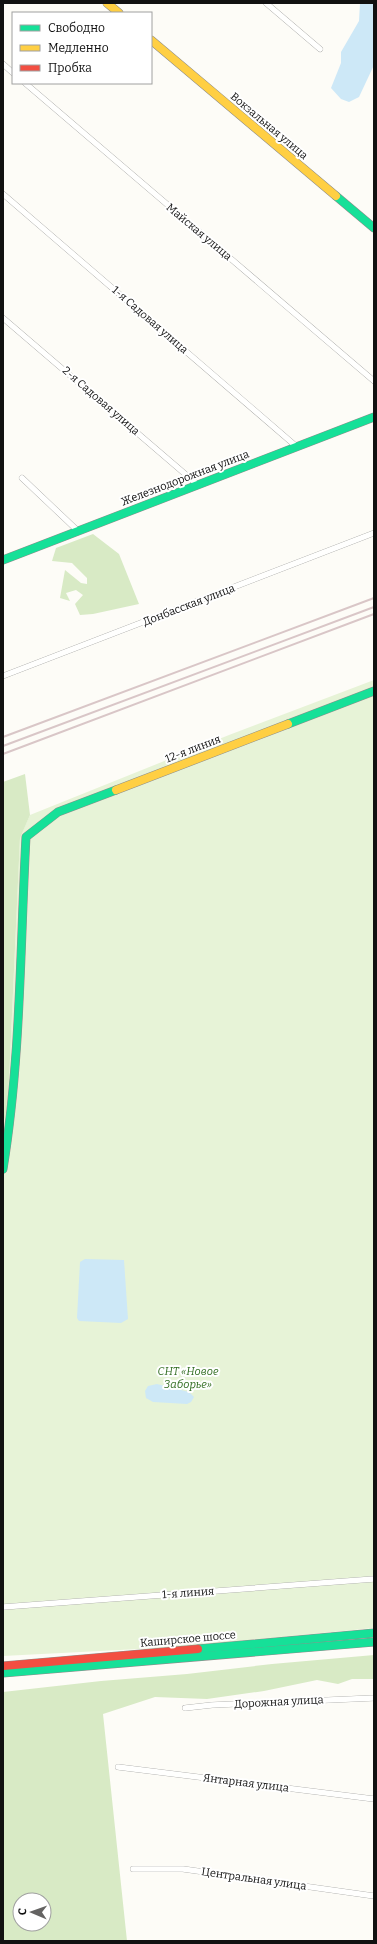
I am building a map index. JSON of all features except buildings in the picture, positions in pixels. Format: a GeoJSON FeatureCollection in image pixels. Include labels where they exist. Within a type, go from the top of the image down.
{"type":"FeatureCollection","features":[{"type":"Feature","properties":{"kind":"street"},"geometry":{"type":"LineString","coordinates":[[107,3],[118,12]]}},
{"type":"Feature","properties":{"kind":"street"},"geometry":{"type":"LineString","coordinates":[[266,3],[320,49]]}},
{"type":"Feature","properties":{"kind":"street","name":"Вокзальная улица"},"geometry":{"type":"LineString","coordinates":[[152,41],[374,228]]}},
{"type":"Feature","properties":{"kind":"street"},"geometry":{"type":"LineString","coordinates":[[3,64],[12,72]]}},
{"type":"Feature","properties":{"kind":"street","name":"Майская улица"},"geometry":{"type":"LineString","coordinates":[[26,84],[374,381]]}},
{"type":"Feature","properties":{"kind":"street","name":"1-я Садовая улица"},"geometry":{"type":"LineString","coordinates":[[3,194],[297,447]]}},
{"type":"Feature","properties":{"kind":"street","name":"2-я Садовая улица"},"geometry":{"type":"LineString","coordinates":[[3,318],[198,485]]}},
{"type":"Feature","properties":{"kind":"street","name":"Железнодорожная улица"},"geometry":{"type":"LineString","coordinates":[[3,560],[374,417]]}},
{"type":"Feature","properties":{"kind":"street"},"geometry":{"type":"LineString","coordinates":[[22,478],[78,531]]}},
{"type":"Feature","properties":{"kind":"street","name":"Донбасская улица"},"geometry":{"type":"LineString","coordinates":[[3,676],[374,533]]}},
{"type":"Feature","properties":{"kind":"street","name":"12-я линия"},"geometry":{"type":"LineString","coordinates":[[3,1169],[13,1109],[16,1069],[26,837],[58,812],[374,691]]}},
{"type":"Feature","properties":{"kind":"street","name":"1-я линия"},"geometry":{"type":"LineString","coordinates":[[3,1607],[374,1579]]}},
{"type":"Feature","properties":{"kind":"street","name":"Каширское шоссе"},"geometry":{"type":"LineString","coordinates":[[3,1666],[374,1633]]}},
{"type":"Feature","properties":{"kind":"street","name":"Каширское шоссе"},"geometry":{"type":"LineString","coordinates":[[3,1673],[374,1642]]}},
{"type":"Feature","properties":{"kind":"street","name":"Дорожная улица"},"geometry":{"type":"LineString","coordinates":[[185,1708],[212,1705],[374,1698]]}},
{"type":"Feature","properties":{"kind":"street","name":"Янтарная улица"},"geometry":{"type":"LineString","coordinates":[[118,1767],[374,1799]]}},
{"type":"Feature","properties":{"kind":"street","name":"Центральная улица"},"geometry":{"type":"LineString","coordinates":[[133,1869],[183,1869],[374,1896]]}},
{"type":"Feature","properties":{"kind":"green space"},"geometry":{"type":"Polygon","coordinates":[[[93,534],[119,554],[139,604],[93,614],[80,615],[75,604],[83,595],[76,590],[66,593],[70,601],[60,598],[65,570],[81,583],[87,584],[87,578],[72,563],[52,561],[56,548],[93,534]]]}},
{"type":"Feature","properties":{"kind":"green space","name":"СНТ «Новое Заборье»"},"geometry":{"type":"Polygon","coordinates":[[[374,680],[374,1628],[178,1647],[3,1656],[3,1127],[8,1103],[20,837],[30,815],[229,735],[374,680]]]}},
{"type":"Feature","properties":{"kind":"green space"},"geometry":{"type":"Polygon","coordinates":[[[25,774],[30,815],[20,838],[8,1103],[3,1127],[3,782],[25,774]]]}},
{"type":"Feature","properties":{"kind":"green space"},"geometry":{"type":"Polygon","coordinates":[[[374,1655],[374,1679],[352,1679],[338,1684],[317,1680],[264,1691],[207,1699],[155,1697],[103,1714],[127,1941],[3,1941],[3,1692],[101,1681],[187,1674],[272,1664],[374,1655]]]}},
{"type":"Feature","properties":{"kind":"water"},"geometry":{"type":"Polygon","coordinates":[[[360,3],[374,3],[374,65],[359,97],[349,102],[341,99],[331,88],[341,63],[341,52],[359,21],[360,3]]]}},
{"type":"Feature","properties":{"kind":"water"},"geometry":{"type":"Polygon","coordinates":[[[85,1259],[124,1260],[128,1319],[121,1323],[79,1321],[77,1318],[80,1262],[85,1259]]]}},
{"type":"Feature","properties":{"kind":"water"},"geometry":{"type":"Polygon","coordinates":[[[157,1384],[189,1392],[194,1397],[191,1402],[187,1404],[153,1402],[146,1398],[145,1391],[148,1386],[157,1384]]]}},
{"type":"Feature","properties":{"kind":"railway"},"geometry":{"type":"LineString","coordinates":[[3,737],[374,598]]}},
{"type":"Feature","properties":{"kind":"railway"},"geometry":{"type":"LineString","coordinates":[[3,746],[374,607]]}},
{"type":"Feature","properties":{"kind":"railway"},"geometry":{"type":"LineString","coordinates":[[3,754],[374,614]]}},
{"type":"Feature","properties":{"kind":"traffic: fast"},"geometry":{"type":"LineString","coordinates":[[336,196],[374,228]]}},
{"type":"Feature","properties":{"kind":"traffic: fast"},"geometry":{"type":"LineString","coordinates":[[3,560],[374,417]]}},
{"type":"Feature","properties":{"kind":"traffic: fast"},"geometry":{"type":"LineString","coordinates":[[288,724],[374,691]]}},
{"type":"Feature","properties":{"kind":"traffic: fast"},"geometry":{"type":"LineString","coordinates":[[3,1169],[9,1128],[17,1045],[26,837],[58,812],[116,790]]}},
{"type":"Feature","properties":{"kind":"traffic: fast"},"geometry":{"type":"LineString","coordinates":[[198,1649],[374,1633]]}},
{"type":"Feature","properties":{"kind":"traffic: fast"},"geometry":{"type":"LineString","coordinates":[[3,1673],[374,1642]]}},
{"type":"Feature","properties":{"kind":"traffic: slow"},"geometry":{"type":"LineString","coordinates":[[107,3],[118,12]]}},
{"type":"Feature","properties":{"kind":"traffic: slow"},"geometry":{"type":"LineString","coordinates":[[152,41],[336,196]]}},
{"type":"Feature","properties":{"kind":"traffic: slow"},"geometry":{"type":"LineString","coordinates":[[116,790],[288,724]]}},
{"type":"Feature","properties":{"kind":"traffic: jam"},"geometry":{"type":"LineString","coordinates":[[3,1666],[198,1649]]}}]}
